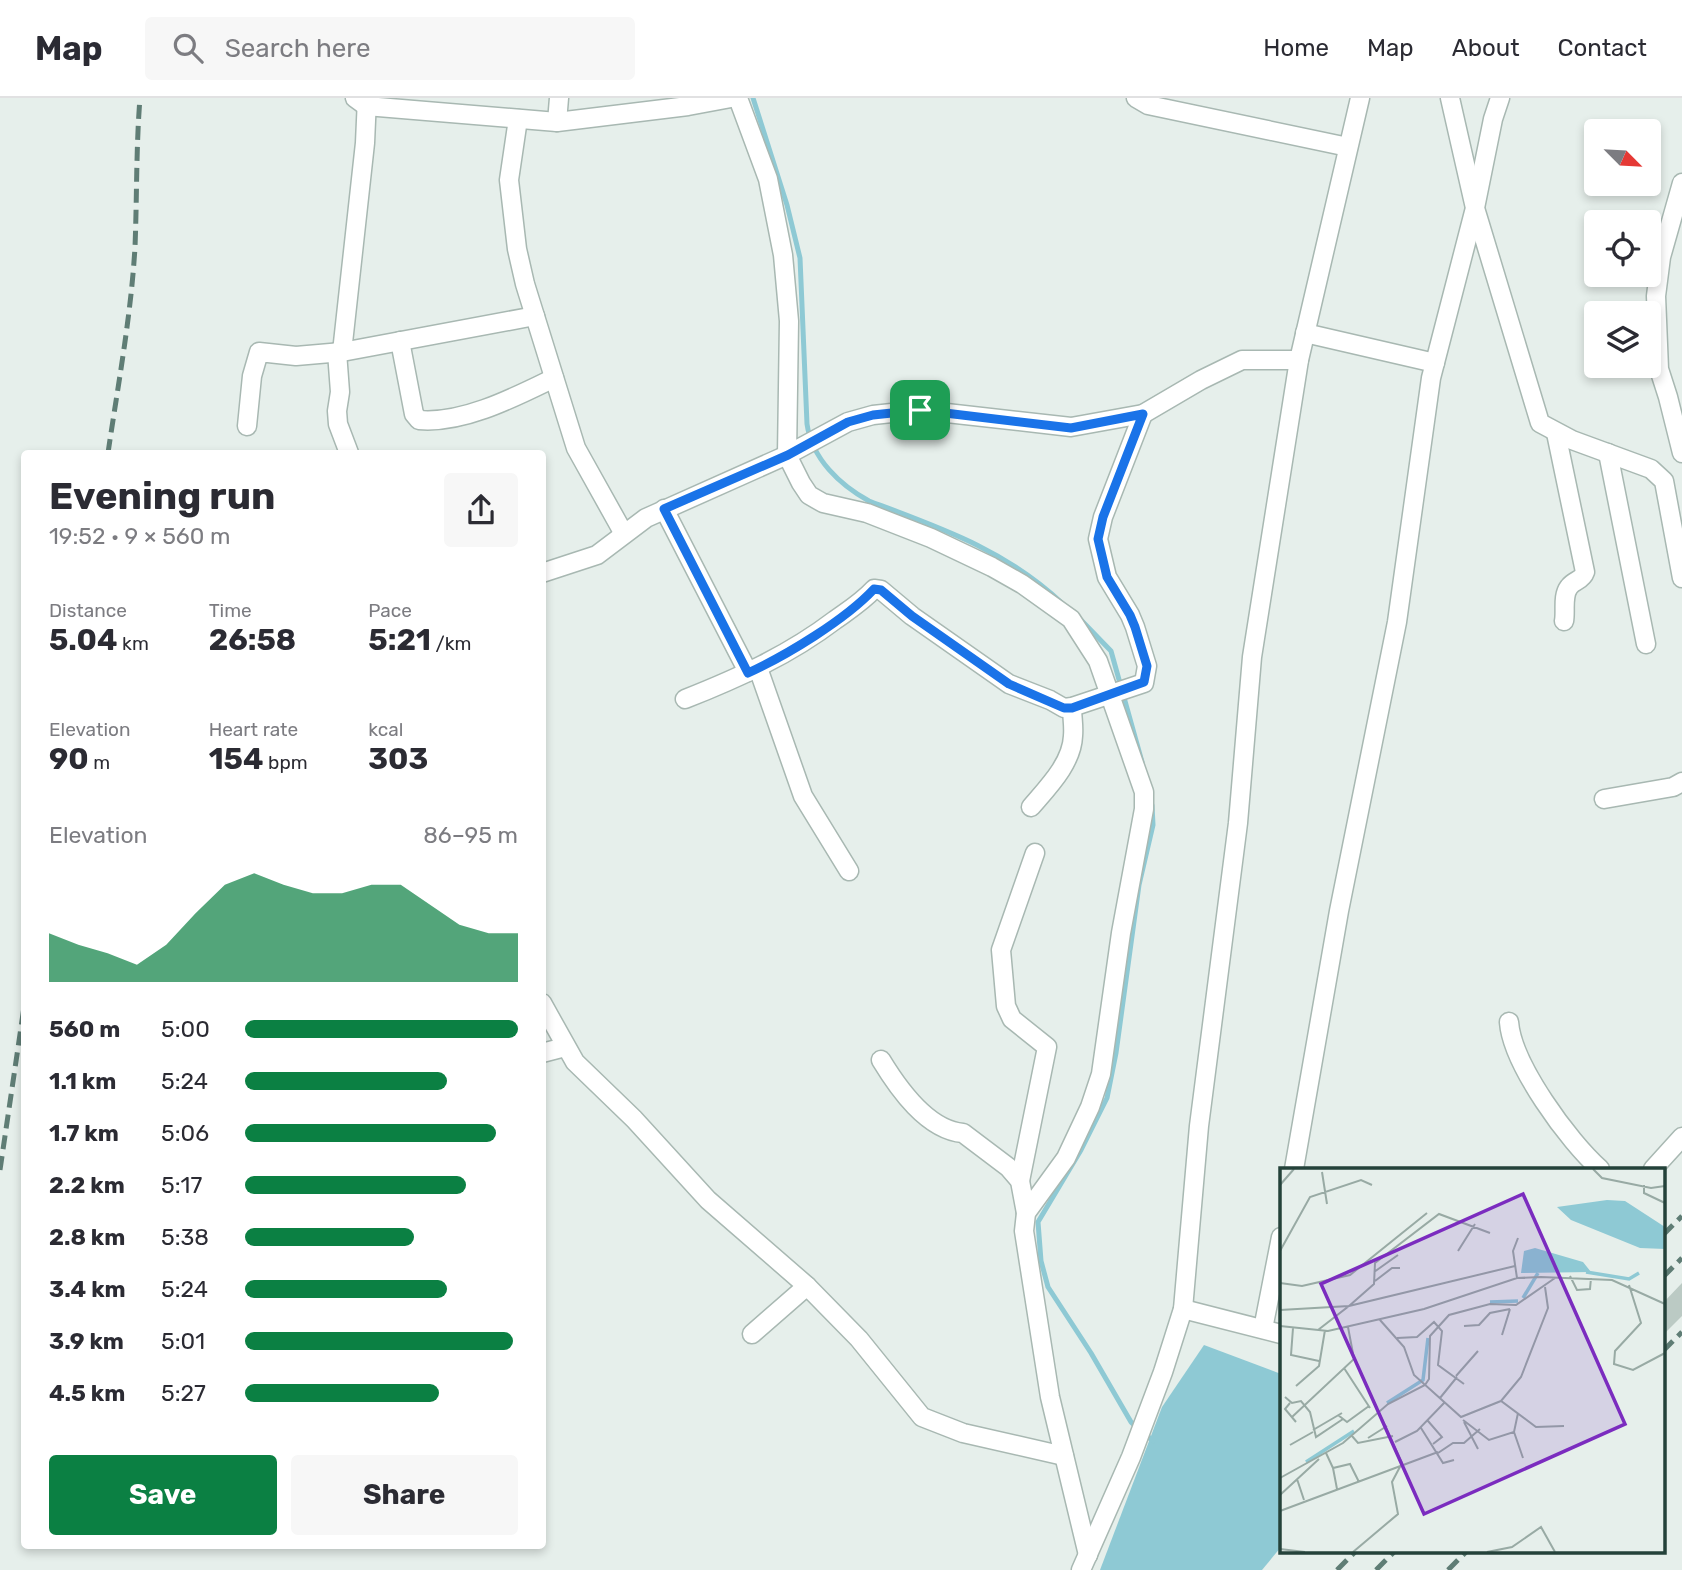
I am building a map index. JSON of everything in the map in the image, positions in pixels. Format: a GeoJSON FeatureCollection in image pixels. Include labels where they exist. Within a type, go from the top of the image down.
{"type":"FeatureCollection","features":[{"type":"Feature","properties":{"kind":"street"},"geometry":{"type":"LineString","coordinates":[[557,122],[559,98]]}},
{"type":"Feature","properties":{"kind":"street"},"geometry":{"type":"LineString","coordinates":[[348,450],[338,424],[337,411],[340,352],[365,143],[363,101],[557,122],[635,105],[731,98]]}},
{"type":"Feature","properties":{"kind":"street"},"geometry":{"type":"LineString","coordinates":[[738,98],[768,179],[783,255],[789,321],[794,451],[809,495],[823,503],[867,513],[932,538],[992,567],[1054,606],[1071,620],[1098,661],[1113,693],[1144,792],[1144,810],[1121,933],[1101,1074],[1090,1107],[1066,1158],[1026,1213]]}},
{"type":"Feature","properties":{"kind":"street"},"geometry":{"type":"LineString","coordinates":[[1136,98],[1148,105],[1348,147]]}},
{"type":"Feature","properties":{"kind":"street"},"geometry":{"type":"LineString","coordinates":[[1085,1562],[1163,1372],[1182,1309],[1199,1126],[1238,823],[1252,657],[1299,360],[1360,98]]}},
{"type":"Feature","properties":{"kind":"street"},"geometry":{"type":"LineString","coordinates":[[1450,98],[1475,208],[1540,423],[1556,433],[1651,469],[1664,481],[1682,578]]}},
{"type":"Feature","properties":{"kind":"street"},"geometry":{"type":"LineString","coordinates":[[1294,1168],[1339,911],[1397,622],[1435,363],[1500,98]]}},
{"type":"Feature","properties":{"kind":"street"},"geometry":{"type":"LineString","coordinates":[[518,119],[509,180],[517,249],[576,448],[624,534]]}},
{"type":"Feature","properties":{"kind":"street"},"geometry":{"type":"LineString","coordinates":[[1682,183],[1661,257],[1656,296],[1658,369],[1682,453]]}},
{"type":"Feature","properties":{"kind":"street"},"geometry":{"type":"LineString","coordinates":[[247,426],[252,376],[259,352],[296,356],[340,352],[535,316]]}},
{"type":"Feature","properties":{"kind":"street"},"geometry":{"type":"LineString","coordinates":[[1305,332],[1435,363]]}},
{"type":"Feature","properties":{"kind":"street"},"geometry":{"type":"LineString","coordinates":[[400,341],[414,414],[419,419],[433,421],[498,405],[554,378]]}},
{"type":"Feature","properties":{"kind":"street"},"geometry":{"type":"LineString","coordinates":[[546,572],[597,555],[646,518],[794,451],[848,422],[873,415],[920,410],[1071,428],[1143,414],[1242,360],[1299,360]]}},
{"type":"Feature","properties":{"kind":"street"},"geometry":{"type":"LineString","coordinates":[[685,699],[753,670],[806,641],[864,600],[874,589],[881,590],[912,616],[1009,684],[1064,708],[1072,708],[1144,682],[1147,666],[1130,615],[1107,577],[1098,539],[1103,517],[1143,414]]}},
{"type":"Feature","properties":{"kind":"street"},"geometry":{"type":"LineString","coordinates":[[1556,433],[1585,572],[1583,578],[1569,587],[1565,597],[1564,621]]}},
{"type":"Feature","properties":{"kind":"street"},"geometry":{"type":"LineString","coordinates":[[1608,453],[1646,644]]}},
{"type":"Feature","properties":{"kind":"street"},"geometry":{"type":"LineString","coordinates":[[664,509],[753,670],[803,796],[849,871]]}},
{"type":"Feature","properties":{"kind":"street"},"geometry":{"type":"LineString","coordinates":[[1031,807],[1052,783],[1069,753],[1073,738],[1072,708]]}},
{"type":"Feature","properties":{"kind":"street"},"geometry":{"type":"LineString","coordinates":[[1604,799],[1673,787],[1682,782]]}},
{"type":"Feature","properties":{"kind":"street"},"geometry":{"type":"LineString","coordinates":[[1035,853],[1001,950],[1006,1006],[1012,1019],[1047,1047],[1020,1181],[1026,1213],[1024,1231],[1050,1397],[1085,1562]]}},
{"type":"Feature","properties":{"kind":"street"},"geometry":{"type":"LineString","coordinates":[[546,1011],[575,1062],[634,1119],[708,1200],[807,1286],[869,1350],[922,1417],[963,1433],[1064,1456]]}},
{"type":"Feature","properties":{"kind":"street"},"geometry":{"type":"LineString","coordinates":[[1509,1022],[1515,1048],[1550,1109],[1574,1142],[1599,1168]]}},
{"type":"Feature","properties":{"kind":"street"},"geometry":{"type":"LineString","coordinates":[[546,1052],[565,1047]]}},
{"type":"Feature","properties":{"kind":"street"},"geometry":{"type":"LineString","coordinates":[[881,1060],[896,1084],[930,1119],[962,1133],[1007,1167],[1020,1181]]}},
{"type":"Feature","properties":{"kind":"street"},"geometry":{"type":"LineString","coordinates":[[1654,1168],[1682,1137]]}},
{"type":"Feature","properties":{"kind":"street"},"geometry":{"type":"LineString","coordinates":[[1263,1329],[1280,1242]]}},
{"type":"Feature","properties":{"kind":"street"},"geometry":{"type":"LineString","coordinates":[[752,1334],[807,1286]]}},
{"type":"Feature","properties":{"kind":"street"},"geometry":{"type":"LineString","coordinates":[[1182,1309],[1280,1334]]}},
{"type":"Feature","properties":{"kind":"water"},"geometry":{"type":"Polygon","coordinates":[[[1204,1345],[1280,1374],[1280,1548],[1262,1570],[1100,1570],[1162,1407],[1204,1345]]]}},
{"type":"Feature","properties":{"kind":"building"},"geometry":{"type":"Polygon","coordinates":[[[1682,1283],[1682,1316],[1664,1334],[1664,1302],[1682,1283]]]}},
{"type":"Feature","properties":{"kind":"waterway"},"geometry":{"type":"LineString","coordinates":[[753,98],[787,205],[800,258],[807,424],[821,460],[838,479],[869,501],[972,542],[1019,569],[1063,604]]}},
{"type":"Feature","properties":{"kind":"waterway"},"geometry":{"type":"LineString","coordinates":[[1081,620],[1111,651],[1142,762]]}},
{"type":"Feature","properties":{"kind":"waterway"},"geometry":{"type":"LineString","coordinates":[[1152,805],[1153,825],[1139,885],[1116,1053],[1107,1098],[1081,1150],[1038,1222],[1041,1261],[1048,1287],[1131,1422],[1153,1441]]}},
{"type":"Feature","properties":{"kind":"railway"},"geometry":{"type":"LineString","coordinates":[[108,450],[133,273],[140,98]]}},
{"type":"Feature","properties":{"kind":"railway"},"geometry":{"type":"LineString","coordinates":[[0,1170],[21,1027]]}},
{"type":"Feature","properties":{"kind":"railway"},"geometry":{"type":"LineString","coordinates":[[1664,1234],[1682,1216]]}},
{"type":"Feature","properties":{"kind":"railway"},"geometry":{"type":"LineString","coordinates":[[1664,1276],[1682,1258]]}},
{"type":"Feature","properties":{"kind":"railway"},"geometry":{"type":"LineString","coordinates":[[1664,1350],[1682,1332]]}},
{"type":"Feature","properties":{"kind":"railway"},"geometry":{"type":"LineString","coordinates":[[1337,1570],[1355,1552]]}},
{"type":"Feature","properties":{"kind":"railway"},"geometry":{"type":"LineString","coordinates":[[1376,1570],[1394,1552]]}},
{"type":"Feature","properties":{"kind":"railway"},"geometry":{"type":"LineString","coordinates":[[1448,1570],[1466,1552]]}},
{"type":"Feature","properties":{"kind":"route"},"geometry":{"type":"LineString","coordinates":[[920,410],[1071,428],[1143,414],[1103,517],[1098,539],[1107,577],[1135,627],[1147,666],[1144,682],[1072,708],[1064,708],[1009,684],[987,666],[912,616],[881,590],[874,589],[864,600],[822,631],[748,673],[664,509],[788,455],[848,422],[873,415],[920,410]]}}]}
